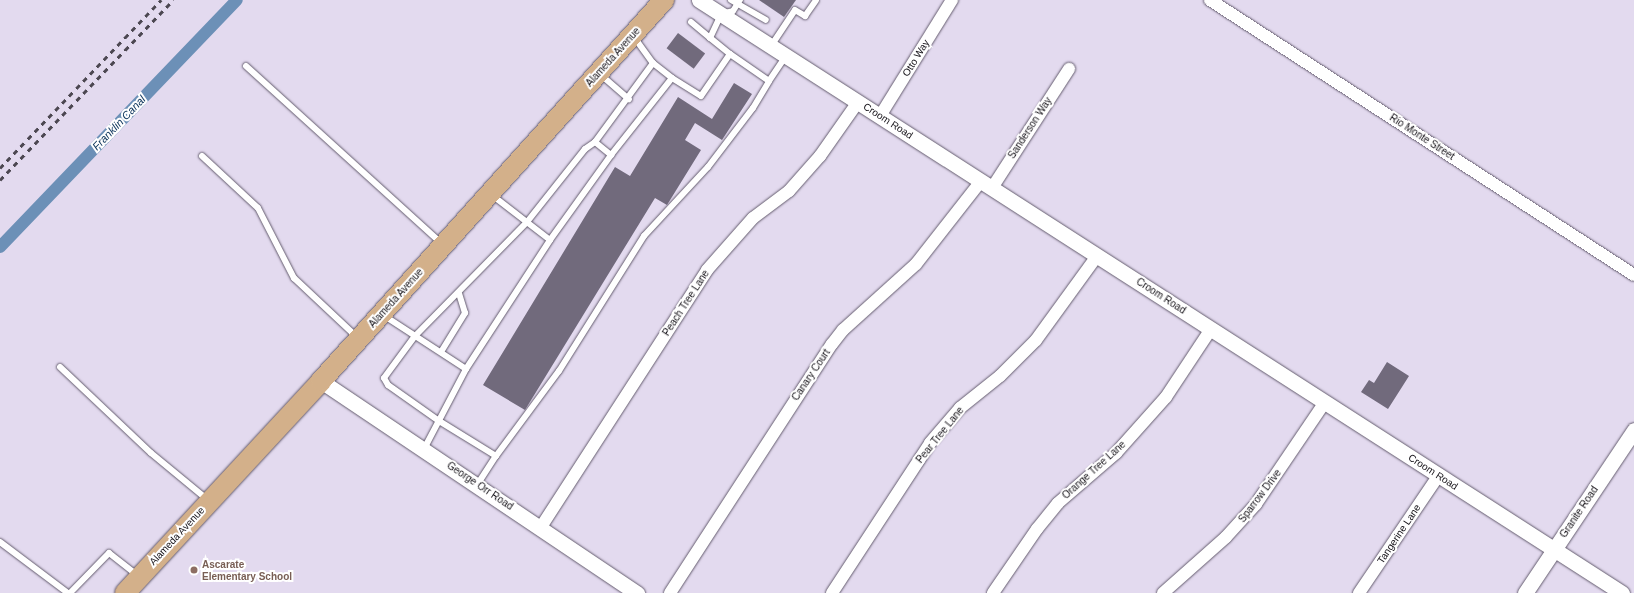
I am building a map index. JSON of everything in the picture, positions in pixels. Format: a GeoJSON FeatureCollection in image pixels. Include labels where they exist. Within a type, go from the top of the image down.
{"type":"FeatureCollection","features":[{"type":"Feature","properties":{"kind":"main road","name":"Alameda Avenue"},"geometry":{"type":"LineString","coordinates":[[125,593],[321,381],[664,0]]}},
{"type":"Feature","properties":{"kind":"street","name":"Croom Road"},"geometry":{"type":"LineString","coordinates":[[699,0],[1622,593]]}},
{"type":"Feature","properties":{"kind":"street","name":"Otto Way"},"geometry":{"type":"LineString","coordinates":[[880,116],[952,0]]}},
{"type":"Feature","properties":{"kind":"street","name":"Rio Monte Street"},"geometry":{"type":"LineString","coordinates":[[1210,0],[1634,275]]}},
{"type":"Feature","properties":{"kind":"street","name":"Sanderson Way"},"geometry":{"type":"LineString","coordinates":[[986,184],[1069,69]]}},
{"type":"Feature","properties":{"kind":"street","name":"Peach Tree Lane"},"geometry":{"type":"LineString","coordinates":[[541,527],[707,270],[753,218],[789,190],[820,156],[858,102]]}},
{"type":"Feature","properties":{"kind":"street","name":"Canary Court"},"geometry":{"type":"LineString","coordinates":[[670,593],[832,344],[843,330],[916,264],[986,184]]}},
{"type":"Feature","properties":{"kind":"street","name":"Pear Tree Lane"},"geometry":{"type":"LineString","coordinates":[[832,593],[930,443],[960,408],[1000,376],[1036,340],[1097,256]]}},
{"type":"Feature","properties":{"kind":"street","name":"Orange Tree Lane"},"geometry":{"type":"LineString","coordinates":[[993,593],[1037,529],[1058,503],[1116,453],[1166,397],[1211,329]]}},
{"type":"Feature","properties":{"kind":"street","name":"George Orr Road"},"geometry":{"type":"LineString","coordinates":[[321,381],[477,484],[637,593]]}},
{"type":"Feature","properties":{"kind":"street","name":"Sparrow Drive"},"geometry":{"type":"LineString","coordinates":[[1163,593],[1226,537],[1256,504],[1325,402]]}},
{"type":"Feature","properties":{"kind":"street","name":"Granite Road"},"geometry":{"type":"LineString","coordinates":[[1525,593],[1634,430]]}},
{"type":"Feature","properties":{"kind":"street","name":"Tangerine Lane"},"geometry":{"type":"LineString","coordinates":[[1359,593],[1439,475]]}},
{"type":"Feature","properties":{"kind":"lane"},"geometry":{"type":"LineString","coordinates":[[731,0],[739,2],[766,20]]}},
{"type":"Feature","properties":{"kind":"lane"},"geometry":{"type":"LineString","coordinates":[[770,46],[795,10],[805,16],[816,0]]}},
{"type":"Feature","properties":{"kind":"lane"},"geometry":{"type":"LineString","coordinates":[[710,38],[722,14],[733,11],[739,2]]}},
{"type":"Feature","properties":{"kind":"lane"},"geometry":{"type":"LineString","coordinates":[[691,22],[730,54],[769,81]]}},
{"type":"Feature","properties":{"kind":"lane"},"geometry":{"type":"LineString","coordinates":[[632,35],[654,63],[672,78],[702,96],[730,54]]}},
{"type":"Feature","properties":{"kind":"lane"},"geometry":{"type":"LineString","coordinates":[[477,484],[559,371],[644,236],[708,167],[753,108],[786,56]]}},
{"type":"Feature","properties":{"kind":"lane"},"geometry":{"type":"LineString","coordinates":[[496,456],[439,421],[388,385],[384,378],[415,336],[459,293],[527,222],[585,149],[595,142],[654,63]]}},
{"type":"Feature","properties":{"kind":"lane"},"geometry":{"type":"LineString","coordinates":[[246,66],[444,245]]}},
{"type":"Feature","properties":{"kind":"lane"},"geometry":{"type":"LineString","coordinates":[[598,73],[629,98]]}},
{"type":"Feature","properties":{"kind":"lane"},"geometry":{"type":"LineString","coordinates":[[424,449],[466,369],[550,240],[611,155],[672,78]]}},
{"type":"Feature","properties":{"kind":"lane"},"geometry":{"type":"LineString","coordinates":[[595,142],[611,155]]}},
{"type":"Feature","properties":{"kind":"lane"},"geometry":{"type":"LineString","coordinates":[[202,156],[258,208],[294,278],[359,339]]}},
{"type":"Feature","properties":{"kind":"lane"},"geometry":{"type":"LineString","coordinates":[[490,194],[550,240]]}},
{"type":"Feature","properties":{"kind":"lane"},"geometry":{"type":"LineString","coordinates":[[441,352],[465,313],[459,293]]}},
{"type":"Feature","properties":{"kind":"lane"},"geometry":{"type":"LineString","coordinates":[[381,314],[466,369]]}},
{"type":"Feature","properties":{"kind":"lane"},"geometry":{"type":"LineString","coordinates":[[60,367],[151,453],[210,501]]}},
{"type":"Feature","properties":{"kind":"lane"},"geometry":{"type":"LineString","coordinates":[[0,542],[69,593],[109,553],[139,578]]}},
{"type":"Feature","properties":{"kind":"building"},"geometry":{"type":"Polygon","coordinates":[[[759,0],[796,0],[784,17],[759,0]]]}},
{"type":"Feature","properties":{"kind":"building"},"geometry":{"type":"Polygon","coordinates":[[[678,33],[705,53],[694,69],[667,48],[678,33]]]}},
{"type":"Feature","properties":{"kind":"building"},"geometry":{"type":"Polygon","coordinates":[[[734,83],[752,94],[722,140],[695,123],[685,140],[701,150],[667,205],[655,198],[525,410],[483,385],[615,167],[630,176],[678,97],[712,119],[734,83]]]}},
{"type":"Feature","properties":{"kind":"building"},"geometry":{"type":"Polygon","coordinates":[[[1387,362],[1409,376],[1388,409],[1361,392],[1369,380],[1374,383],[1387,362]]]}},
{"type":"Feature","properties":{"kind":"waterway","name":"Franklin Canal"},"geometry":{"type":"LineString","coordinates":[[0,247],[237,0]]}},
{"type":"Feature","properties":{"kind":"railway"},"geometry":{"type":"LineString","coordinates":[[0,168],[161,0]]}},
{"type":"Feature","properties":{"kind":"railway"},"geometry":{"type":"LineString","coordinates":[[0,180],[173,0]]}},
{"type":"Feature","properties":{"kind":"place","name":"Ascarate Elementary School"},"geometry":{"type":"Point","coordinates":[194,570]}}]}
